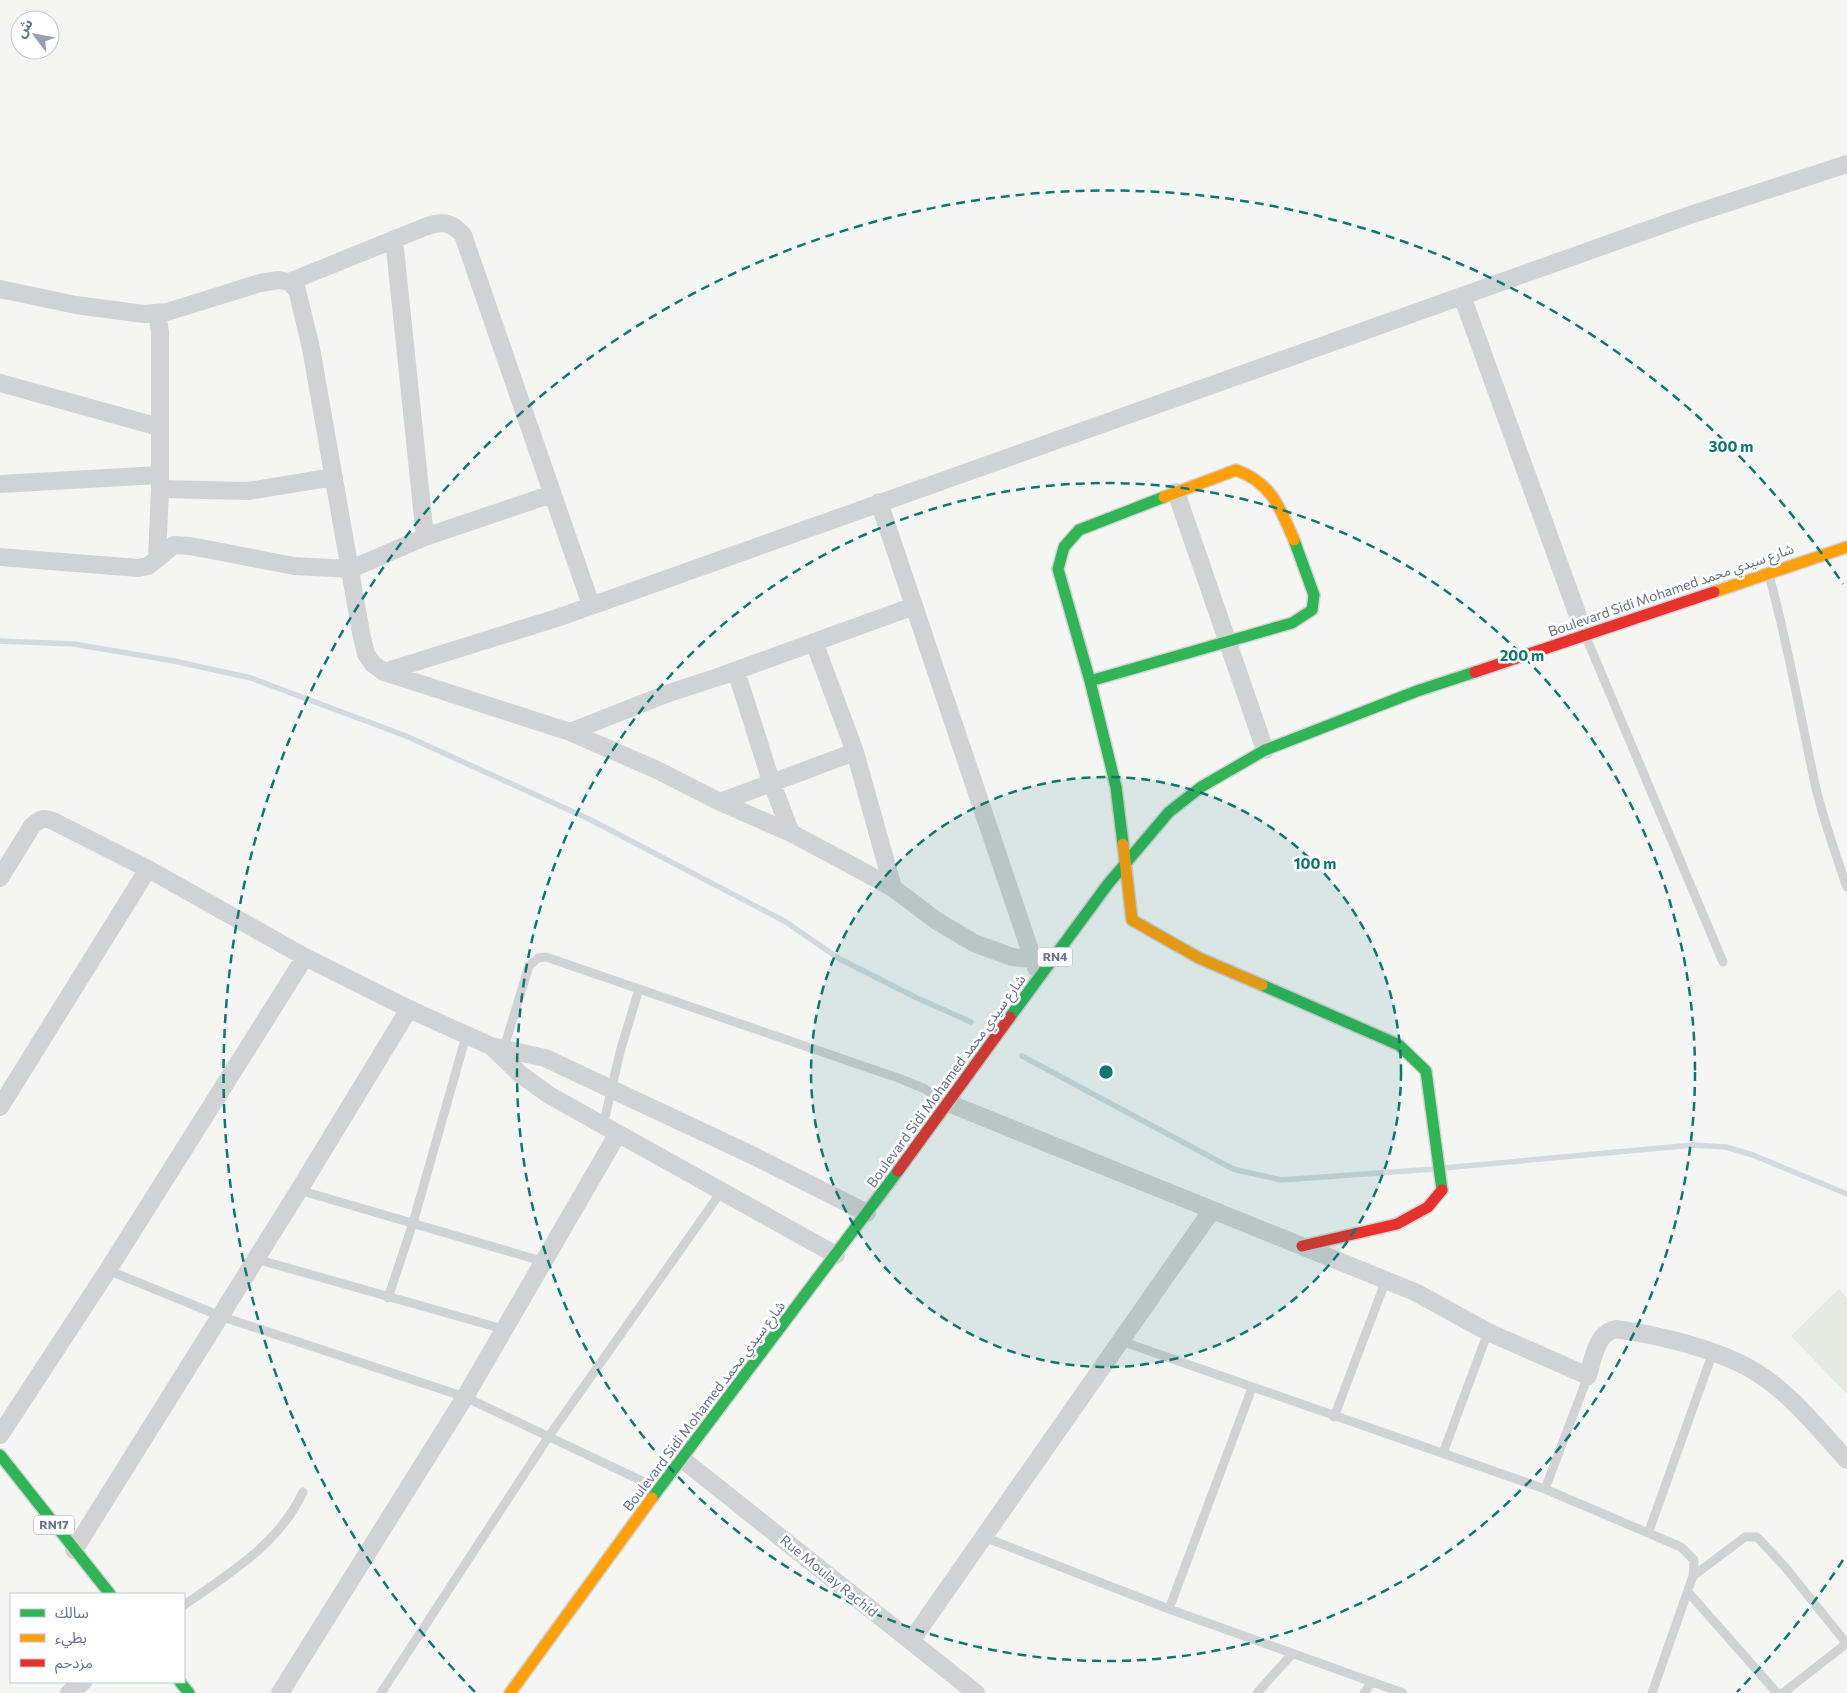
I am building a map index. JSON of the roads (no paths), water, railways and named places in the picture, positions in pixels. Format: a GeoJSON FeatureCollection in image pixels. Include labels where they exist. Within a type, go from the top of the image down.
{"type":"FeatureCollection","features":[{"type":"Feature","properties":{"kind":"main road"},"geometry":{"type":"LineString","coordinates":[[1090,681],[1292,623],[1312,610],[1314,595],[1290,531],[1270,492],[1260,481],[1236,470],[1078,530],[1062,549],[1058,569],[1090,681],[1116,787],[1132,920],[1199,958],[1399,1045],[1426,1071],[1443,1190],[1428,1207],[1397,1224],[1302,1246]]}},
{"type":"Feature","properties":{"kind":"main road","name":"Boulevard Sidi Mohamed شارع سيدي محمد"},"geometry":{"type":"LineString","coordinates":[[510,1693],[659,1489],[836,1255],[1126,863],[1170,812],[1201,786],[1265,750],[1417,691],[1847,547]]}},
{"type":"Feature","properties":{"kind":"main road","name":"RN17"},"geometry":{"type":"LineString","coordinates":[[0,1455],[109,1593]]}},
{"type":"Feature","properties":{"kind":"main road"},"geometry":{"type":"LineString","coordinates":[[181,1683],[189,1693]]}},
{"type":"Feature","properties":{"kind":"street"},"geometry":{"type":"LineString","coordinates":[[384,672],[486,641],[591,605],[1687,216],[1847,164]]}},
{"type":"Feature","properties":{"kind":"street"},"geometry":{"type":"LineString","coordinates":[[0,288],[114,312],[157,313],[260,283],[279,280],[289,282],[440,222],[456,227],[463,234],[591,605]]}},
{"type":"Feature","properties":{"kind":"street"},"geometry":{"type":"LineString","coordinates":[[394,240],[426,537]]}},
{"type":"Feature","properties":{"kind":"street"},"geometry":{"type":"LineString","coordinates":[[289,282],[297,290],[307,332],[366,654],[373,664],[384,672],[570,732],[655,769],[720,802],[791,833],[893,888],[936,921],[974,943],[1012,958],[1032,959]]}},
{"type":"Feature","properties":{"kind":"street"},"geometry":{"type":"LineString","coordinates":[[1462,296],[1585,635]]}},
{"type":"Feature","properties":{"kind":"street"},"geometry":{"type":"LineString","coordinates":[[157,313],[160,332],[160,482],[157,559]]}},
{"type":"Feature","properties":{"kind":"street"},"geometry":{"type":"LineString","coordinates":[[0,383],[159,428]]}},
{"type":"Feature","properties":{"kind":"street"},"geometry":{"type":"LineString","coordinates":[[0,484],[160,482],[248,491],[334,477]]}},
{"type":"Feature","properties":{"kind":"street"},"geometry":{"type":"LineString","coordinates":[[1176,492],[1265,750]]}},
{"type":"Feature","properties":{"kind":"street"},"geometry":{"type":"LineString","coordinates":[[0,557],[138,568],[148,566],[174,545],[190,546],[294,566],[351,569],[426,537],[552,494]]}},
{"type":"Feature","properties":{"kind":"street"},"geometry":{"type":"LineString","coordinates":[[879,502],[1040,978]]}},
{"type":"Feature","properties":{"kind":"street"},"geometry":{"type":"LineString","coordinates":[[570,732],[669,693],[736,671],[914,606]]}},
{"type":"Feature","properties":{"kind":"street"},"geometry":{"type":"LineString","coordinates":[[814,642],[855,752],[893,888]]}},
{"type":"Feature","properties":{"kind":"street"},"geometry":{"type":"LineString","coordinates":[[736,671],[771,781],[791,833]]}},
{"type":"Feature","properties":{"kind":"street"},"geometry":{"type":"LineString","coordinates":[[720,802],[771,781],[855,752]]}},
{"type":"Feature","properties":{"kind":"street"},"geometry":{"type":"LineString","coordinates":[[0,878],[32,826],[39,819],[45,818],[73,829],[305,957],[409,1009],[499,1050],[545,1058],[754,1156],[867,1213]]}},
{"type":"Feature","properties":{"kind":"street"},"geometry":{"type":"LineString","coordinates":[[0,1107],[148,869]]}},
{"type":"Feature","properties":{"kind":"street"},"geometry":{"type":"LineString","coordinates":[[0,1435],[108,1270],[305,957]]}},
{"type":"Feature","properties":{"kind":"street"},"geometry":{"type":"LineString","coordinates":[[74,1550],[299,1190],[409,1009]]}},
{"type":"Feature","properties":{"kind":"street"},"geometry":{"type":"LineString","coordinates":[[499,1050],[531,1082],[610,1131],[836,1255]]}},
{"type":"Feature","properties":{"kind":"street"},"geometry":{"type":"LineString","coordinates":[[948,1103],[1427,1297],[1488,1332],[1588,1376],[1601,1339],[1609,1330],[1616,1329],[1713,1352],[1754,1371],[1771,1383],[1847,1460]]}},
{"type":"Feature","properties":{"kind":"street"},"geometry":{"type":"LineString","coordinates":[[280,1693],[465,1396],[503,1329],[545,1262],[610,1131]]}},
{"type":"Feature","properties":{"kind":"street"},"geometry":{"type":"LineString","coordinates":[[911,1641],[1212,1210]]}},
{"type":"Feature","properties":{"kind":"street","name":"Rue Moulay Rachid"},"geometry":{"type":"LineString","coordinates":[[682,1459],[976,1693]]}},
{"type":"Feature","properties":{"kind":"street"},"geometry":{"type":"LineString","coordinates":[[69,1693],[82,1683]]}},
{"type":"Feature","properties":{"kind":"lane"},"geometry":{"type":"LineString","coordinates":[[1768,573],[1790,658],[1815,786],[1828,833],[1847,887]]}},
{"type":"Feature","properties":{"kind":"lane"},"geometry":{"type":"LineString","coordinates":[[1585,635],[1723,962]]}},
{"type":"Feature","properties":{"kind":"lane"},"geometry":{"type":"LineString","coordinates":[[499,1050],[529,966],[538,958],[546,957],[909,1082],[948,1103]]}},
{"type":"Feature","properties":{"kind":"lane"},"geometry":{"type":"LineString","coordinates":[[610,1131],[612,1089],[620,1052],[639,989]]}},
{"type":"Feature","properties":{"kind":"lane"},"geometry":{"type":"LineString","coordinates":[[388,1298],[413,1223],[466,1036]]}},
{"type":"Feature","properties":{"kind":"lane"},"geometry":{"type":"LineString","coordinates":[[299,1190],[545,1262]]}},
{"type":"Feature","properties":{"kind":"lane"},"geometry":{"type":"LineString","coordinates":[[381,1693],[550,1436],[721,1192]]}},
{"type":"Feature","properties":{"kind":"lane"},"geometry":{"type":"LineString","coordinates":[[256,1259],[388,1298],[503,1329]]}},
{"type":"Feature","properties":{"kind":"lane"},"geometry":{"type":"LineString","coordinates":[[108,1270],[220,1316],[465,1396],[659,1489]]}},
{"type":"Feature","properties":{"kind":"lane"},"geometry":{"type":"LineString","coordinates":[[1334,1417],[1386,1280]]}},
{"type":"Feature","properties":{"kind":"lane"},"geometry":{"type":"LineString","coordinates":[[1444,1453],[1488,1332]]}},
{"type":"Feature","properties":{"kind":"lane"},"geometry":{"type":"LineString","coordinates":[[1121,1341],[1334,1417],[1545,1489],[1649,1531],[1681,1547],[1694,1560],[1693,1576],[1652,1693]]}},
{"type":"Feature","properties":{"kind":"lane"},"geometry":{"type":"LineString","coordinates":[[1649,1531],[1713,1352]]}},
{"type":"Feature","properties":{"kind":"lane"},"geometry":{"type":"LineString","coordinates":[[1545,1489],[1588,1376]]}},
{"type":"Feature","properties":{"kind":"lane"},"geometry":{"type":"LineString","coordinates":[[1169,1609],[1252,1388]]}},
{"type":"Feature","properties":{"kind":"lane"},"geometry":{"type":"LineString","coordinates":[[185,1604],[233,1571],[273,1537],[295,1508],[302,1492]]}},
{"type":"Feature","properties":{"kind":"lane"},"geometry":{"type":"LineString","coordinates":[[984,1537],[1169,1609],[1403,1693]]}},
{"type":"Feature","properties":{"kind":"lane"},"geometry":{"type":"LineString","coordinates":[[1693,1576],[1745,1537],[1757,1537],[1785,1567],[1847,1644],[1784,1693]]}},
{"type":"Feature","properties":{"kind":"lane"},"geometry":{"type":"LineString","coordinates":[[1688,1592],[1777,1693]]}},
{"type":"Feature","properties":{"kind":"lane"},"geometry":{"type":"LineString","coordinates":[[1257,1693],[1292,1654]]}},
{"type":"Feature","properties":{"kind":"lane"},"geometry":{"type":"LineString","coordinates":[[1364,1693],[1372,1682]]}},
{"type":"Feature","properties":{"kind":"waterway"},"geometry":{"type":"LineString","coordinates":[[0,641],[74,644],[174,661],[251,678],[406,736],[591,820],[786,922],[838,958],[917,998],[971,1022]]}},
{"type":"Feature","properties":{"kind":"waterway"},"geometry":{"type":"LineString","coordinates":[[1022,1056],[1233,1169],[1281,1180],[1435,1169]]}},
{"type":"Feature","properties":{"kind":"waterway"},"geometry":{"type":"LineString","coordinates":[[1444,1168],[1693,1145],[1726,1147],[1753,1155],[1847,1194]]}}]}
